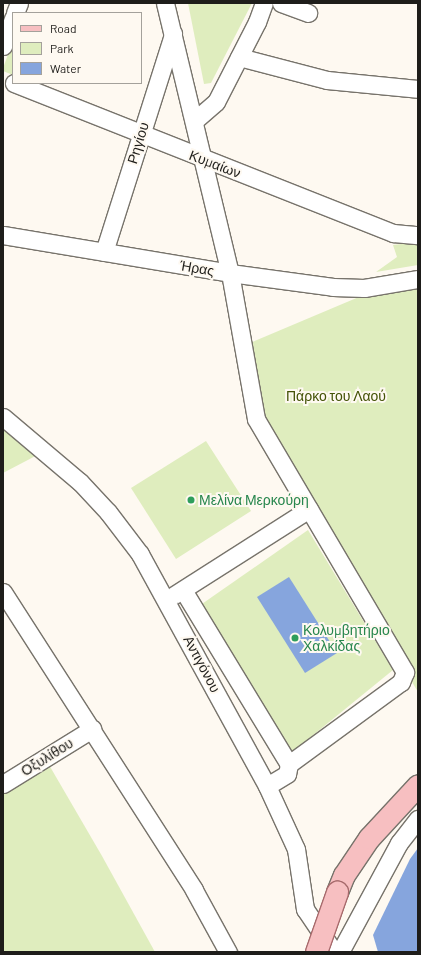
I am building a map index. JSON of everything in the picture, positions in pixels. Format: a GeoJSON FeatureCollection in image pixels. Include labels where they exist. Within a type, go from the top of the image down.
{"type":"FeatureCollection","features":[{"type":"Feature","properties":{"kind":"main road"},"geometry":{"type":"LineString","coordinates":[[316,952],[337,892],[348,868],[369,838],[418,785]]}},
{"type":"Feature","properties":{"kind":"street"},"geometry":{"type":"LineString","coordinates":[[165,3],[230,274],[256,419],[403,668],[404,675],[398,684],[289,764],[286,774],[267,786]]}},
{"type":"Feature","properties":{"kind":"street"},"geometry":{"type":"LineString","coordinates":[[194,122],[216,102],[264,3]]}},
{"type":"Feature","properties":{"kind":"street"},"geometry":{"type":"LineString","coordinates":[[281,3],[308,13]]}},
{"type":"Feature","properties":{"kind":"street"},"geometry":{"type":"LineString","coordinates":[[3,46],[12,21]]}},
{"type":"Feature","properties":{"kind":"street","name":"Ρηγίου"},"geometry":{"type":"LineString","coordinates":[[104,252],[173,34]]}},
{"type":"Feature","properties":{"kind":"street"},"geometry":{"type":"LineString","coordinates":[[239,57],[327,80],[418,90]]}},
{"type":"Feature","properties":{"kind":"street","name":"Κυμαίων"},"geometry":{"type":"LineString","coordinates":[[16,84],[202,159],[393,233],[418,235]]}},
{"type":"Feature","properties":{"kind":"street","name":"Ήρας"},"geometry":{"type":"LineString","coordinates":[[3,235],[230,274],[333,287],[364,288],[418,279]]}},
{"type":"Feature","properties":{"kind":"street","name":"Αντιγόνου"},"geometry":{"type":"LineString","coordinates":[[3,417],[80,482],[108,512],[140,554],[167,600],[267,786],[296,850],[305,909],[334,952]]}},
{"type":"Feature","properties":{"kind":"street"},"geometry":{"type":"LineString","coordinates":[[167,600],[309,509]]}},
{"type":"Feature","properties":{"kind":"street"},"geometry":{"type":"LineString","coordinates":[[183,590],[289,764]]}},
{"type":"Feature","properties":{"kind":"street"},"geometry":{"type":"LineString","coordinates":[[3,592],[194,890],[228,952]]}},
{"type":"Feature","properties":{"kind":"street","name":"Οξυλίθου"},"geometry":{"type":"LineString","coordinates":[[3,784],[92,729]]}},
{"type":"Feature","properties":{"kind":"street"},"geometry":{"type":"LineString","coordinates":[[340,952],[398,843],[418,819]]}},
{"type":"Feature","properties":{"kind":"green space"},"geometry":{"type":"Polygon","coordinates":[[[188,3],[252,3],[211,83],[204,84],[188,3]]]}},
{"type":"Feature","properties":{"kind":"green space"},"geometry":{"type":"Polygon","coordinates":[[[12,44],[12,75],[3,71],[12,44]]]}},
{"type":"Feature","properties":{"kind":"green space"},"geometry":{"type":"Polygon","coordinates":[[[418,242],[418,265],[376,272],[397,257],[393,245],[418,242]]]}},
{"type":"Feature","properties":{"kind":"green space","name":"Πάρκο του Λαού"},"geometry":{"type":"Polygon","coordinates":[[[418,279],[418,692],[272,449],[243,346],[392,283],[418,279]]]}},
{"type":"Feature","properties":{"kind":"green space"},"geometry":{"type":"Polygon","coordinates":[[[3,417],[45,451],[3,473],[3,417]]]}},
{"type":"Feature","properties":{"kind":"green space","name":"Μελίνα Μερκούρη"},"geometry":{"type":"Polygon","coordinates":[[[206,441],[251,511],[176,559],[131,488],[206,441]]]}},
{"type":"Feature","properties":{"kind":"green space","name":"Κολυμβητήριο Χαλκίδας"},"geometry":{"type":"Polygon","coordinates":[[[308,530],[393,670],[285,758],[199,606],[308,530]]]}},
{"type":"Feature","properties":{"kind":"green space"},"geometry":{"type":"Polygon","coordinates":[[[45,758],[102,856],[155,952],[3,952],[3,784],[45,758]]]}},
{"type":"Feature","properties":{"kind":"water"},"geometry":{"type":"Polygon","coordinates":[[[289,577],[337,653],[305,673],[257,597],[289,577]]]}},
{"type":"Feature","properties":{"kind":"water"},"geometry":{"type":"Polygon","coordinates":[[[418,848],[418,952],[378,952],[373,935],[410,859],[418,848]]]}},
{"type":"Feature","properties":{"kind":"place","name":"Μελίνα Μερκούρη"},"geometry":{"type":"Point","coordinates":[191,500]}},
{"type":"Feature","properties":{"kind":"place","name":"Κολυμβητήριο Χαλκίδας"},"geometry":{"type":"Point","coordinates":[295,638]}}]}
